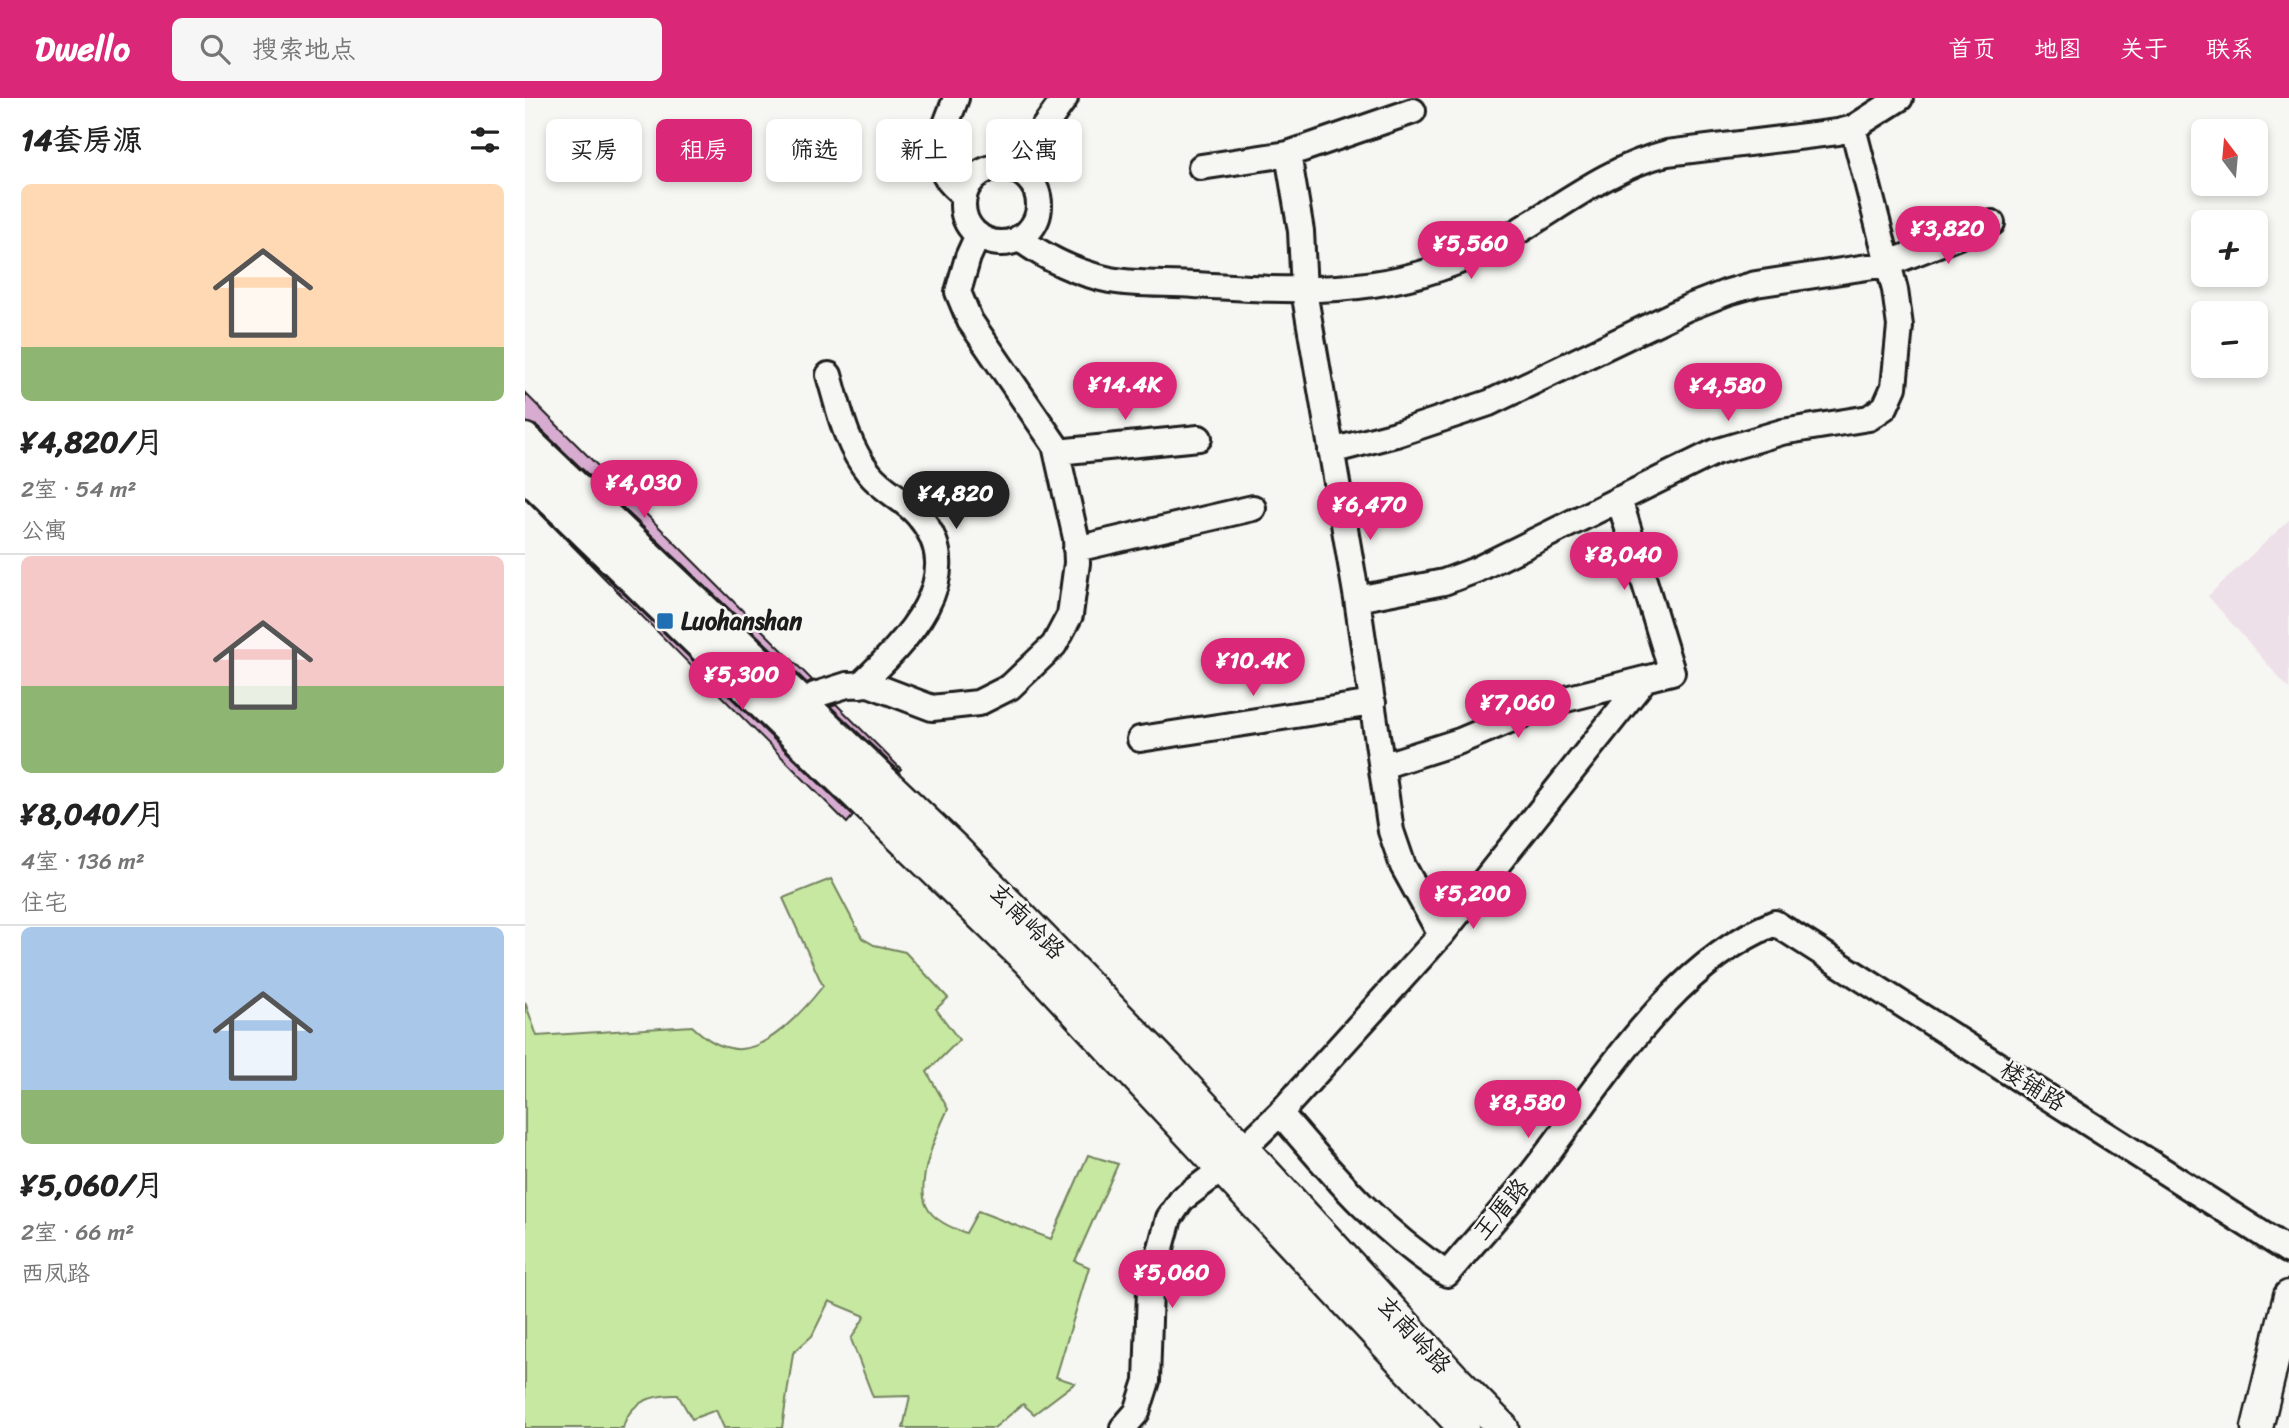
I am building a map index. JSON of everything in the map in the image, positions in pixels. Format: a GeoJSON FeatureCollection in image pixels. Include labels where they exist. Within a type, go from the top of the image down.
{"type":"FeatureCollection","features":[{"type":"Feature","properties":{"kind":"main road","name":"玄南岭路"},"geometry":{"type":"LineString","coordinates":[[525,439],[955,849],[1168,1067],[1233,1159]]}},
{"type":"Feature","properties":{"kind":"main road","name":"玄南岭路"},"geometry":{"type":"LineString","coordinates":[[525,474],[1233,1159],[1326,1261],[1464,1428]]}},
{"type":"Feature","properties":{"kind":"main road","name":"玄南岭路"},"geometry":{"type":"LineString","coordinates":[[1326,1261],[1503,1428]]}},
{"type":"Feature","properties":{"kind":"main road"},"geometry":{"type":"LineString","coordinates":[[2257,1428],[2289,1296]]}},
{"type":"Feature","properties":{"kind":"street"},"geometry":{"type":"LineString","coordinates":[[957,98],[939,145],[938,160],[943,176],[964,195]]}},
{"type":"Feature","properties":{"kind":"street"},"geometry":{"type":"LineString","coordinates":[[1050,119],[1065,98]]}},
{"type":"Feature","properties":{"kind":"street"},"geometry":{"type":"LineString","coordinates":[[1019,239],[1044,257],[1110,280],[1304,291],[1358,287],[1416,275],[1457,262],[1495,245],[1594,182],[1644,159],[1667,153],[1853,128],[1900,98]]}},
{"type":"Feature","properties":{"kind":"street"},"geometry":{"type":"LineString","coordinates":[[1201,167],[1287,154],[1413,111]]}},
{"type":"Feature","properties":{"kind":"street"},"geometry":{"type":"LineString","coordinates":[[1357,599],[1444,582],[1469,573],[1672,471],[1737,444],[1782,432],[1859,420],[1878,414],[1889,400],[1894,387],[1900,342],[1898,309],[1853,128]]}},
{"type":"Feature","properties":{"kind":"street"},"geometry":{"type":"LineString","coordinates":[[1287,154],[1301,231],[1304,291],[1357,599],[1396,849],[1441,936]]}},
{"type":"Feature","properties":{"kind":"street"},"geometry":{"type":"LineString","coordinates":[[986,170],[977,175],[964,195],[964,214],[972,230],[1000,244],[1019,239],[1028,233],[1037,220],[1040,202],[1036,188],[1031,182]]}},
{"type":"Feature","properties":{"kind":"street"},"geometry":{"type":"LineString","coordinates":[[1331,451],[1489,404],[1687,308],[1728,292],[1756,284],[1887,264],[1992,223]]}},
{"type":"Feature","properties":{"kind":"street"},"geometry":{"type":"LineString","coordinates":[[815,695],[848,685],[869,684],[932,708],[978,703],[1010,687],[1054,645],[1070,615],[1076,549],[1055,445],[970,321],[958,292],[968,257],[978,235]]}},
{"type":"Feature","properties":{"kind":"street"},"geometry":{"type":"LineString","coordinates":[[829,375],[845,432],[855,453],[870,475],[916,513],[934,537],[938,574],[928,606],[900,646],[860,685]]}},
{"type":"Feature","properties":{"kind":"street"},"geometry":{"type":"LineString","coordinates":[[1056,452],[1199,438]]}},
{"type":"Feature","properties":{"kind":"street"},"geometry":{"type":"LineString","coordinates":[[1382,766],[1460,741],[1550,703],[1672,672],[1619,499]]}},
{"type":"Feature","properties":{"kind":"street"},"geometry":{"type":"LineString","coordinates":[[1076,549],[1253,508]]}},
{"type":"Feature","properties":{"kind":"street"},"geometry":{"type":"LineString","coordinates":[[1123,1428],[1137,1412],[1147,1381],[1150,1289],[1169,1218],[1182,1199],[1233,1159],[1280,1113],[1441,936],[1645,679]]}},
{"type":"Feature","properties":{"kind":"street"},"geometry":{"type":"LineString","coordinates":[[1140,739],[1373,703]]}},
{"type":"Feature","properties":{"kind":"street","name":"王厝路"},"geometry":{"type":"LineString","coordinates":[[1280,1113],[1370,1216],[1405,1246],[1447,1274],[1523,1184],[1657,1012],[1727,948],[1776,923]]}},
{"type":"Feature","properties":{"kind":"street","name":"楼铺路"},"geometry":{"type":"LineString","coordinates":[[1776,923],[2289,1251]]}},
{"type":"Feature","properties":{"kind":"shaded area"},"geometry":{"type":"Polygon","coordinates":[[[2289,520],[2289,689],[2208,596],[2289,520]]]}},
{"type":"Feature","properties":{"kind":"green space"},"geometry":{"type":"Polygon","coordinates":[[[831,879],[862,938],[874,945],[905,952],[948,998],[936,1009],[959,1040],[927,1072],[948,1109],[929,1156],[924,1182],[926,1205],[933,1215],[966,1233],[978,1211],[1051,1239],[1088,1155],[1118,1164],[1075,1261],[1089,1267],[1056,1377],[1075,1383],[1034,1414],[1023,1404],[994,1428],[903,1428],[910,1396],[873,1397],[851,1339],[865,1316],[829,1301],[812,1336],[793,1353],[782,1428],[724,1428],[716,1410],[692,1419],[678,1395],[643,1401],[631,1412],[623,1428],[525,1428],[525,1002],[537,1036],[692,1026],[709,1040],[724,1047],[743,1049],[756,1045],[769,1039],[794,1019],[823,986],[783,898],[831,879]]]}},
{"type":"Feature","properties":{"kind":"building"},"geometry":{"type":"Polygon","coordinates":[[[525,393],[812,680],[807,683],[537,426],[525,422],[525,393]]]}},
{"type":"Feature","properties":{"kind":"building"},"geometry":{"type":"Polygon","coordinates":[[[525,498],[853,816],[847,823],[525,498]]]}},
{"type":"Feature","properties":{"kind":"building"},"geometry":{"type":"Polygon","coordinates":[[[836,704],[901,769],[899,771],[830,706],[836,704]]]}},
{"type":"Feature","properties":{"kind":"place","name":"Luohanshan"},"geometry":{"type":"Point","coordinates":[665,621]}}]}
